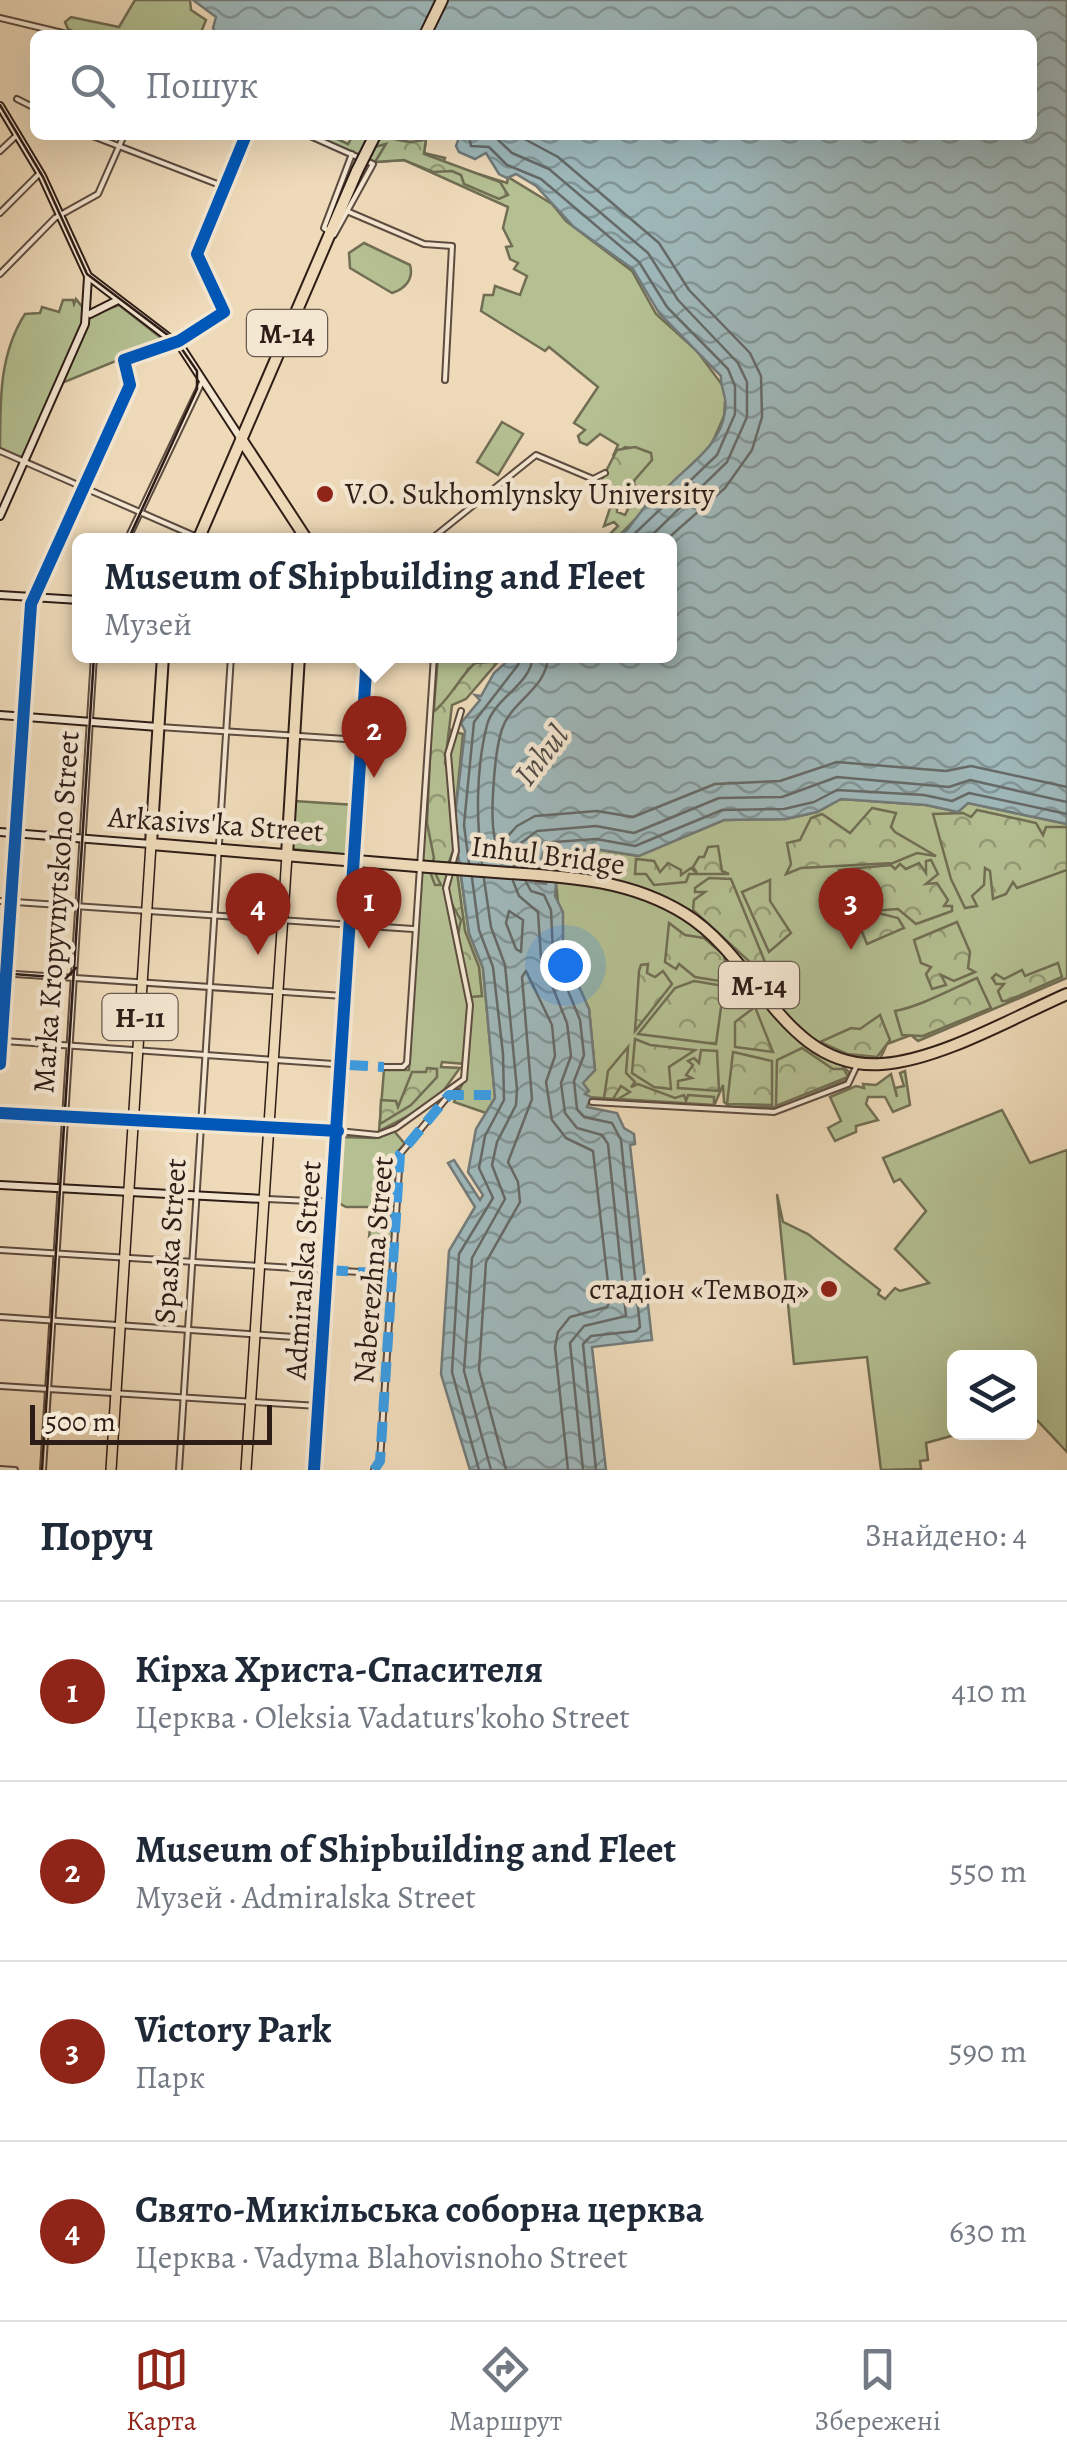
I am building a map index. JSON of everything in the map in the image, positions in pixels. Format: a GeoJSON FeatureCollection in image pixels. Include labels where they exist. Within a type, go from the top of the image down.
{"type":"FeatureCollection","features":[{"type":"Feature","properties":{"kind":"highway"},"geometry":{"type":"LineString","coordinates":[[427,30],[442,0]]}},
{"type":"Feature","properties":{"kind":"highway","name":"М-14"},"geometry":{"type":"LineString","coordinates":[[201,533],[372,140]]}},
{"type":"Feature","properties":{"kind":"highway"},"geometry":{"type":"LineString","coordinates":[[241,439],[302,533]]}},
{"type":"Feature","properties":{"kind":"highway"},"geometry":{"type":"LineString","coordinates":[[151,844],[164,663]]}},
{"type":"Feature","properties":{"kind":"highway"},"geometry":{"type":"LineString","coordinates":[[287,855],[299,663]]}},
{"type":"Feature","properties":{"kind":"highway","name":"Arkasivs'ka Street"},"geometry":{"type":"LineString","coordinates":[[151,844],[423,866]]}},
{"type":"Feature","properties":{"kind":"highway","name":"Inhul Bridge"},"geometry":{"type":"LineString","coordinates":[[423,866],[592,880],[660,900],[722,942],[794,1032],[828,1055],[858,1064]]}},
{"type":"Feature","properties":{"kind":"highway","name":"М-14"},"geometry":{"type":"LineString","coordinates":[[858,1064],[911,1059],[1067,994]]}},
{"type":"Feature","properties":{"kind":"main road","name":"Н-11"},"geometry":{"type":"LineString","coordinates":[[111,1470],[151,844]]}},
{"type":"Feature","properties":{"kind":"main road"},"geometry":{"type":"LineString","coordinates":[[246,1470],[287,855]]}},
{"type":"Feature","properties":{"kind":"street"},"geometry":{"type":"LineString","coordinates":[[0,18],[50,30]]}},
{"type":"Feature","properties":{"kind":"street"},"geometry":{"type":"LineString","coordinates":[[17,99],[30,106]]}},
{"type":"Feature","properties":{"kind":"street"},"geometry":{"type":"LineString","coordinates":[[0,106],[40,172],[88,276],[175,342],[241,439]]}},
{"type":"Feature","properties":{"kind":"street"},"geometry":{"type":"LineString","coordinates":[[0,151],[17,135]]}},
{"type":"Feature","properties":{"kind":"street"},"geometry":{"type":"LineString","coordinates":[[101,140],[224,188]]}},
{"type":"Feature","properties":{"kind":"street"},"geometry":{"type":"LineString","coordinates":[[0,274],[60,215],[100,192],[122,140]]}},
{"type":"Feature","properties":{"kind":"street"},"geometry":{"type":"LineString","coordinates":[[0,1064],[3,973],[12,902],[34,597],[132,381],[124,360],[175,342],[224,312],[198,254],[244,140]]}},
{"type":"Feature","properties":{"kind":"street"},"geometry":{"type":"LineString","coordinates":[[320,140],[352,154],[374,164],[337,234],[324,226],[352,154]]}},
{"type":"Feature","properties":{"kind":"street"},"geometry":{"type":"LineString","coordinates":[[0,212],[40,172]]}},
{"type":"Feature","properties":{"kind":"street"},"geometry":{"type":"LineString","coordinates":[[349,212],[424,244],[452,246],[445,380]]}},
{"type":"Feature","properties":{"kind":"street"},"geometry":{"type":"LineString","coordinates":[[0,516],[88,315],[88,276]]}},
{"type":"Feature","properties":{"kind":"street"},"geometry":{"type":"LineString","coordinates":[[89,296],[100,288]]}},
{"type":"Feature","properties":{"kind":"street"},"geometry":{"type":"LineString","coordinates":[[89,296],[100,310]]}},
{"type":"Feature","properties":{"kind":"street"},"geometry":{"type":"LineString","coordinates":[[88,315],[118,300]]}},
{"type":"Feature","properties":{"kind":"street"},"geometry":{"type":"LineString","coordinates":[[130,533],[203,380]]}},
{"type":"Feature","properties":{"kind":"street"},"geometry":{"type":"LineString","coordinates":[[0,451],[185,533]]}},
{"type":"Feature","properties":{"kind":"street"},"geometry":{"type":"LineString","coordinates":[[439,533],[536,456],[593,478],[605,473]]}},
{"type":"Feature","properties":{"kind":"street"},"geometry":{"type":"LineString","coordinates":[[0,594],[72,600]]}},
{"type":"Feature","properties":{"kind":"street","name":"Marka Kropyvnytskoho Street"},"geometry":{"type":"LineString","coordinates":[[44,1470],[94,663]]}},
{"type":"Feature","properties":{"kind":"street","name":"Spaska Street"},"geometry":{"type":"LineString","coordinates":[[179,1470],[230,663]]}},
{"type":"Feature","properties":{"kind":"street","name":"Admiralska Street"},"geometry":{"type":"LineString","coordinates":[[314,1470],[345,1064],[344,996],[366,663]]}},
{"type":"Feature","properties":{"kind":"street"},"geometry":{"type":"LineString","coordinates":[[384,1067],[406,1066],[413,929],[423,866],[434,663]]}},
{"type":"Feature","properties":{"kind":"street"},"geometry":{"type":"LineString","coordinates":[[338,1131],[374,1134],[409,1121],[464,1079],[469,999],[460,976],[446,888],[456,850],[448,754],[461,711]]}},
{"type":"Feature","properties":{"kind":"street"},"geometry":{"type":"LineString","coordinates":[[0,715],[361,740]]}},
{"type":"Feature","properties":{"kind":"street","name":"Arkasivs'ka Street"},"geometry":{"type":"LineString","coordinates":[[0,832],[151,844]]}},
{"type":"Feature","properties":{"kind":"street"},"geometry":{"type":"LineString","coordinates":[[0,901],[413,929]]}},
{"type":"Feature","properties":{"kind":"street"},"geometry":{"type":"LineString","coordinates":[[3,973],[344,996]]}},
{"type":"Feature","properties":{"kind":"street"},"geometry":{"type":"LineString","coordinates":[[1,1040],[345,1064]]}},
{"type":"Feature","properties":{"kind":"street"},"geometry":{"type":"LineString","coordinates":[[592,1102],[781,1111],[848,1084],[858,1064]]}},
{"type":"Feature","properties":{"kind":"street","name":"Naberezhna Street"},"geometry":{"type":"LineString","coordinates":[[374,1470],[380,1461],[400,1154],[457,1092],[446,1094]]}},
{"type":"Feature","properties":{"kind":"street"},"geometry":{"type":"LineString","coordinates":[[0,1184],[332,1202]]}},
{"type":"Feature","properties":{"kind":"street"},"geometry":{"type":"LineString","coordinates":[[0,1250],[392,1274]]}},
{"type":"Feature","properties":{"kind":"street"},"geometry":{"type":"LineString","coordinates":[[0,1317],[323,1339]]}},
{"type":"Feature","properties":{"kind":"street"},"geometry":{"type":"LineString","coordinates":[[0,1386],[318,1406]]}},
{"type":"Feature","properties":{"kind":"street"},"geometry":{"type":"LineString","coordinates":[[0,1469],[16,1470]]}},
{"type":"Feature","properties":{"kind":"green space"},"geometry":{"type":"Polygon","coordinates":[[[135,0],[190,0],[191,10],[206,20],[202,30],[70,30],[65,22],[71,17],[119,27],[135,0]]]}},
{"type":"Feature","properties":{"kind":"green space"},"geometry":{"type":"Polygon","coordinates":[[[324,140],[348,144],[350,140],[404,140],[413,144],[426,140],[424,153],[445,158],[443,163],[507,183],[508,177],[552,204],[566,221],[632,271],[656,314],[697,351],[726,390],[724,416],[709,450],[657,500],[632,508],[637,449],[625,447],[613,456],[618,445],[600,434],[587,445],[580,442],[578,436],[585,430],[574,423],[598,387],[549,347],[545,351],[481,311],[484,295],[493,295],[495,286],[520,295],[527,276],[514,269],[518,263],[510,259],[506,247],[512,246],[503,228],[508,207],[404,160],[375,162],[324,140]]]}},
{"type":"Feature","properties":{"kind":"green space"},"geometry":{"type":"Polygon","coordinates":[[[372,140],[426,140],[424,154],[500,182],[508,195],[499,199],[464,184],[461,175],[452,171],[433,172],[404,160],[375,162],[386,144],[374,147],[372,140]]]}},
{"type":"Feature","properties":{"kind":"green space"},"geometry":{"type":"Polygon","coordinates":[[[364,243],[410,265],[411,275],[404,286],[392,293],[350,268],[349,253],[364,243]]]}},
{"type":"Feature","properties":{"kind":"green space"},"geometry":{"type":"Polygon","coordinates":[[[76,299],[87,313],[20,458],[0,449],[1,393],[11,344],[25,314],[40,313],[42,307],[59,312],[63,300],[73,300],[74,304],[76,299]]]}},
{"type":"Feature","properties":{"kind":"green space"},"geometry":{"type":"Polygon","coordinates":[[[119,305],[165,341],[62,383],[91,315],[119,305]]]}},
{"type":"Feature","properties":{"kind":"green space"},"geometry":{"type":"Polygon","coordinates":[[[502,422],[523,434],[498,475],[477,462],[502,422]]]}},
{"type":"Feature","properties":{"kind":"green space"},"geometry":{"type":"Polygon","coordinates":[[[635,447],[651,453],[652,460],[632,483],[636,486],[632,507],[643,502],[646,508],[622,533],[611,533],[618,526],[614,522],[604,526],[610,508],[617,507],[617,512],[625,515],[628,509],[611,499],[600,483],[617,450],[635,447]]]}},
{"type":"Feature","properties":{"kind":"green space"},"geometry":{"type":"Polygon","coordinates":[[[437,663],[481,663],[468,669],[459,688],[436,713],[451,731],[463,734],[454,826],[469,933],[483,968],[495,1098],[486,1113],[454,1102],[465,1078],[465,1064],[442,1062],[441,1067],[460,1068],[444,1090],[421,1109],[379,1131],[384,1070],[409,1070],[421,871],[428,872],[429,862],[422,860],[437,663]]]}},
{"type":"Feature","properties":{"kind":"green space"},"geometry":{"type":"Polygon","coordinates":[[[475,663],[497,663],[466,699],[452,705],[445,763],[452,779],[454,848],[449,862],[439,866],[436,875],[441,885],[435,885],[429,869],[434,858],[427,823],[432,713],[475,663]]]}},
{"type":"Feature","properties":{"kind":"green space"},"geometry":{"type":"Polygon","coordinates":[[[841,799],[926,805],[958,812],[968,803],[1067,824],[1067,978],[918,1041],[911,1035],[887,1044],[880,1059],[851,1056],[843,1067],[849,1072],[847,1080],[782,1107],[730,1107],[724,1102],[723,1085],[714,1106],[587,1097],[582,1083],[595,1070],[589,1009],[563,951],[556,883],[536,883],[542,854],[595,849],[638,856],[724,820],[786,819],[817,812],[841,799]]]}},
{"type":"Feature","properties":{"kind":"green space"},"geometry":{"type":"Polygon","coordinates":[[[294,801],[355,805],[349,855],[291,849],[294,801]]]}},
{"type":"Feature","properties":{"kind":"green space"},"geometry":{"type":"Polygon","coordinates":[[[872,808],[896,813],[891,827],[895,832],[936,856],[917,853],[893,863],[801,868],[786,874],[791,864],[787,843],[800,840],[811,818],[822,814],[850,833],[872,808]]]}},
{"type":"Feature","properties":{"kind":"green space"},"geometry":{"type":"Polygon","coordinates":[[[977,810],[1036,823],[1043,835],[1046,827],[1067,827],[1067,870],[1017,888],[1013,882],[1006,894],[993,899],[990,871],[985,868],[984,885],[972,896],[977,906],[965,908],[951,879],[933,814],[963,813],[971,817],[977,810]]]}},
{"type":"Feature","properties":{"kind":"green space"},"geometry":{"type":"Polygon","coordinates":[[[718,846],[722,871],[729,874],[689,874],[686,882],[654,885],[646,874],[635,874],[636,859],[654,861],[660,872],[668,863],[681,870],[681,875],[691,868],[697,873],[693,867],[699,857],[704,857],[708,847],[718,846]]]}},
{"type":"Feature","properties":{"kind":"green space"},"geometry":{"type":"Polygon","coordinates":[[[455,858],[465,931],[479,967],[482,996],[470,997],[460,959],[461,920],[448,892],[455,858]]]}},
{"type":"Feature","properties":{"kind":"green space"},"geometry":{"type":"Polygon","coordinates":[[[931,860],[938,874],[926,884],[937,883],[948,900],[944,906],[952,906],[952,911],[916,924],[898,909],[870,911],[898,918],[904,928],[867,944],[845,889],[854,881],[841,880],[839,870],[891,865],[895,869],[900,864],[906,869],[919,863],[926,873],[926,861],[931,860]]]}},
{"type":"Feature","properties":{"kind":"green space"},"geometry":{"type":"Polygon","coordinates":[[[709,878],[731,879],[774,984],[693,910],[694,900],[705,892],[695,892],[695,888],[709,878]]]}},
{"type":"Feature","properties":{"kind":"green space"},"geometry":{"type":"Polygon","coordinates":[[[770,880],[770,901],[791,933],[769,952],[742,892],[770,880]]]}},
{"type":"Feature","properties":{"kind":"green space"},"geometry":{"type":"Polygon","coordinates":[[[957,922],[970,952],[968,968],[975,972],[954,981],[941,975],[946,985],[932,989],[926,974],[931,967],[921,963],[914,940],[957,922]]]}},
{"type":"Feature","properties":{"kind":"green space"},"geometry":{"type":"Polygon","coordinates":[[[669,923],[685,935],[704,938],[724,955],[726,969],[719,981],[695,977],[679,964],[676,969],[665,962],[669,923]]]}},
{"type":"Feature","properties":{"kind":"green space"},"geometry":{"type":"Polygon","coordinates":[[[1058,963],[1062,977],[1007,1001],[1002,1001],[998,991],[1004,984],[996,984],[992,978],[996,974],[1004,979],[1022,970],[1025,976],[1058,963]]]}},
{"type":"Feature","properties":{"kind":"green space"},"geometry":{"type":"Polygon","coordinates":[[[648,964],[647,973],[655,977],[663,971],[672,984],[635,1031],[639,971],[641,965],[648,964]]]}},
{"type":"Feature","properties":{"kind":"green space"},"geometry":{"type":"Polygon","coordinates":[[[977,978],[991,1008],[923,1036],[902,1035],[895,1011],[977,978]]]}},
{"type":"Feature","properties":{"kind":"green space"},"geometry":{"type":"Polygon","coordinates":[[[694,981],[724,986],[716,1044],[638,1034],[675,988],[694,981]]]}},
{"type":"Feature","properties":{"kind":"green space"},"geometry":{"type":"Polygon","coordinates":[[[755,1007],[773,1052],[735,1047],[735,1022],[755,1007]]]}},
{"type":"Feature","properties":{"kind":"green space"},"geometry":{"type":"Polygon","coordinates":[[[880,1015],[890,1040],[877,1057],[847,1054],[820,1042],[851,1028],[860,1029],[880,1015]]]}},
{"type":"Feature","properties":{"kind":"green space"},"geometry":{"type":"Polygon","coordinates":[[[635,1039],[650,1045],[695,1050],[669,1067],[671,1089],[654,1087],[632,1073],[635,1039]]]}},
{"type":"Feature","properties":{"kind":"green space"},"geometry":{"type":"Polygon","coordinates":[[[628,1047],[626,1073],[635,1082],[631,1087],[638,1084],[675,1098],[684,1095],[686,1101],[688,1095],[714,1097],[714,1105],[618,1099],[630,1092],[621,1086],[613,1099],[604,1098],[608,1071],[628,1047]]]}},
{"type":"Feature","properties":{"kind":"green space"},"geometry":{"type":"Polygon","coordinates":[[[802,1048],[833,1069],[844,1069],[848,1077],[776,1106],[777,1060],[802,1048]]]}},
{"type":"Feature","properties":{"kind":"green space"},"geometry":{"type":"Polygon","coordinates":[[[701,1050],[717,1051],[719,1091],[678,1088],[678,1081],[692,1078],[686,1075],[693,1065],[688,1061],[694,1058],[699,1063],[701,1050]]]}},
{"type":"Feature","properties":{"kind":"green space"},"geometry":{"type":"Polygon","coordinates":[[[733,1052],[772,1061],[772,1105],[727,1104],[733,1052]]]}},
{"type":"Feature","properties":{"kind":"green space"},"geometry":{"type":"Polygon","coordinates":[[[427,1068],[437,1069],[437,1077],[411,1105],[380,1124],[381,1100],[396,1101],[398,1107],[412,1072],[426,1072],[427,1068]]]}},
{"type":"Feature","properties":{"kind":"green space"},"geometry":{"type":"Polygon","coordinates":[[[905,1071],[910,1105],[893,1112],[885,1097],[868,1097],[866,1104],[878,1120],[856,1126],[856,1132],[835,1141],[828,1128],[841,1121],[830,1097],[856,1086],[864,1088],[863,1084],[876,1085],[891,1074],[897,1097],[895,1088],[904,1086],[900,1073],[905,1071]]]}},
{"type":"Feature","properties":{"kind":"green space"},"geometry":{"type":"Polygon","coordinates":[[[1002,1110],[1030,1163],[1067,1150],[1067,1452],[1037,1420],[1037,1350],[947,1350],[947,1437],[926,1443],[928,1460],[920,1461],[921,1469],[881,1470],[867,1357],[794,1364],[777,1194],[783,1222],[808,1234],[880,1290],[878,1294],[885,1299],[895,1288],[900,1291],[929,1283],[895,1249],[926,1211],[900,1179],[894,1182],[883,1158],[1002,1110]]]}},
{"type":"Feature","properties":{"kind":"green space"},"geometry":{"type":"Polygon","coordinates":[[[394,1131],[405,1144],[398,1151],[391,1256],[387,1256],[387,1239],[369,1238],[370,1228],[390,1229],[391,1207],[346,1207],[337,1202],[342,1137],[375,1138],[394,1131]]]}},
{"type":"Feature","properties":{"kind":"water","name":"Inhul"},"geometry":{"type":"Polygon","coordinates":[[[193,0],[1067,0],[1067,824],[968,803],[958,812],[926,805],[841,799],[817,812],[786,819],[724,820],[639,856],[595,849],[543,853],[536,883],[546,884],[547,874],[556,883],[555,896],[563,912],[563,951],[589,1009],[595,1070],[583,1083],[589,1091],[585,1094],[591,1097],[587,1107],[617,1113],[624,1128],[634,1134],[635,1144],[630,1145],[652,1340],[592,1347],[606,1470],[470,1470],[441,1374],[449,1251],[475,1207],[448,1163],[454,1160],[480,1200],[483,1195],[468,1172],[476,1129],[495,1098],[483,968],[469,933],[454,825],[465,731],[461,723],[480,700],[475,695],[481,696],[494,673],[505,663],[677,663],[677,533],[622,533],[650,500],[657,500],[715,439],[726,401],[721,376],[659,313],[633,269],[574,227],[536,186],[516,174],[507,178],[499,174],[486,153],[475,159],[459,152],[456,146],[458,140],[1037,140],[1037,30],[214,30],[216,17],[193,0]]]}},
{"type":"Feature","properties":{"kind":"tram line"},"geometry":{"type":"LineString","coordinates":[[0,105],[43,177],[87,274],[177,342],[197,371],[197,389],[131,533]]}},
{"type":"Feature","properties":{"kind":"tram line"},"geometry":{"type":"LineString","coordinates":[[42,1470],[94,663]]}},
{"type":"Feature","properties":{"kind":"tram line"},"geometry":{"type":"LineString","coordinates":[[0,973],[66,978],[76,968]]}},
{"type":"Feature","properties":{"kind":"marked path"},"geometry":{"type":"LineString","coordinates":[[348,1065],[384,1067]]}},
{"type":"Feature","properties":{"kind":"marked path"},"geometry":{"type":"LineString","coordinates":[[374,1470],[380,1461],[400,1154],[449,1095],[491,1095]]}},
{"type":"Feature","properties":{"kind":"marked path"},"geometry":{"type":"LineString","coordinates":[[328,1270],[392,1274]]}},
{"type":"Feature","properties":{"kind":"cycle path"},"geometry":{"type":"LineString","coordinates":[[0,1064],[31,604],[130,385],[124,360],[179,341],[224,312],[197,254],[244,140]]}},
{"type":"Feature","properties":{"kind":"cycle path"},"geometry":{"type":"LineString","coordinates":[[314,1470],[367,663]]}},
{"type":"Feature","properties":{"kind":"cycle path"},"geometry":{"type":"LineString","coordinates":[[0,1113],[338,1131]]}},
{"type":"Feature","properties":{"kind":"place","name":"V.O. Sukhomlynsky University"},"geometry":{"type":"Point","coordinates":[325,494]}},
{"type":"Feature","properties":{"kind":"place","name":"Museum of Shipbuilding and Fleet"},"geometry":{"type":"Point","coordinates":[374,778]}},
{"type":"Feature","properties":{"kind":"place","name":"Кірха Христа-Спасителя"},"geometry":{"type":"Point","coordinates":[369,949]}},
{"type":"Feature","properties":{"kind":"place","name":"Victory Park"},"geometry":{"type":"Point","coordinates":[851,950]}},
{"type":"Feature","properties":{"kind":"place","name":"Свято-Микільська соборна церква"},"geometry":{"type":"Point","coordinates":[258,955]}},
{"type":"Feature","properties":{"kind":"place","name":"стадіон «Темвод»"},"geometry":{"type":"Point","coordinates":[829,1289]}}]}
